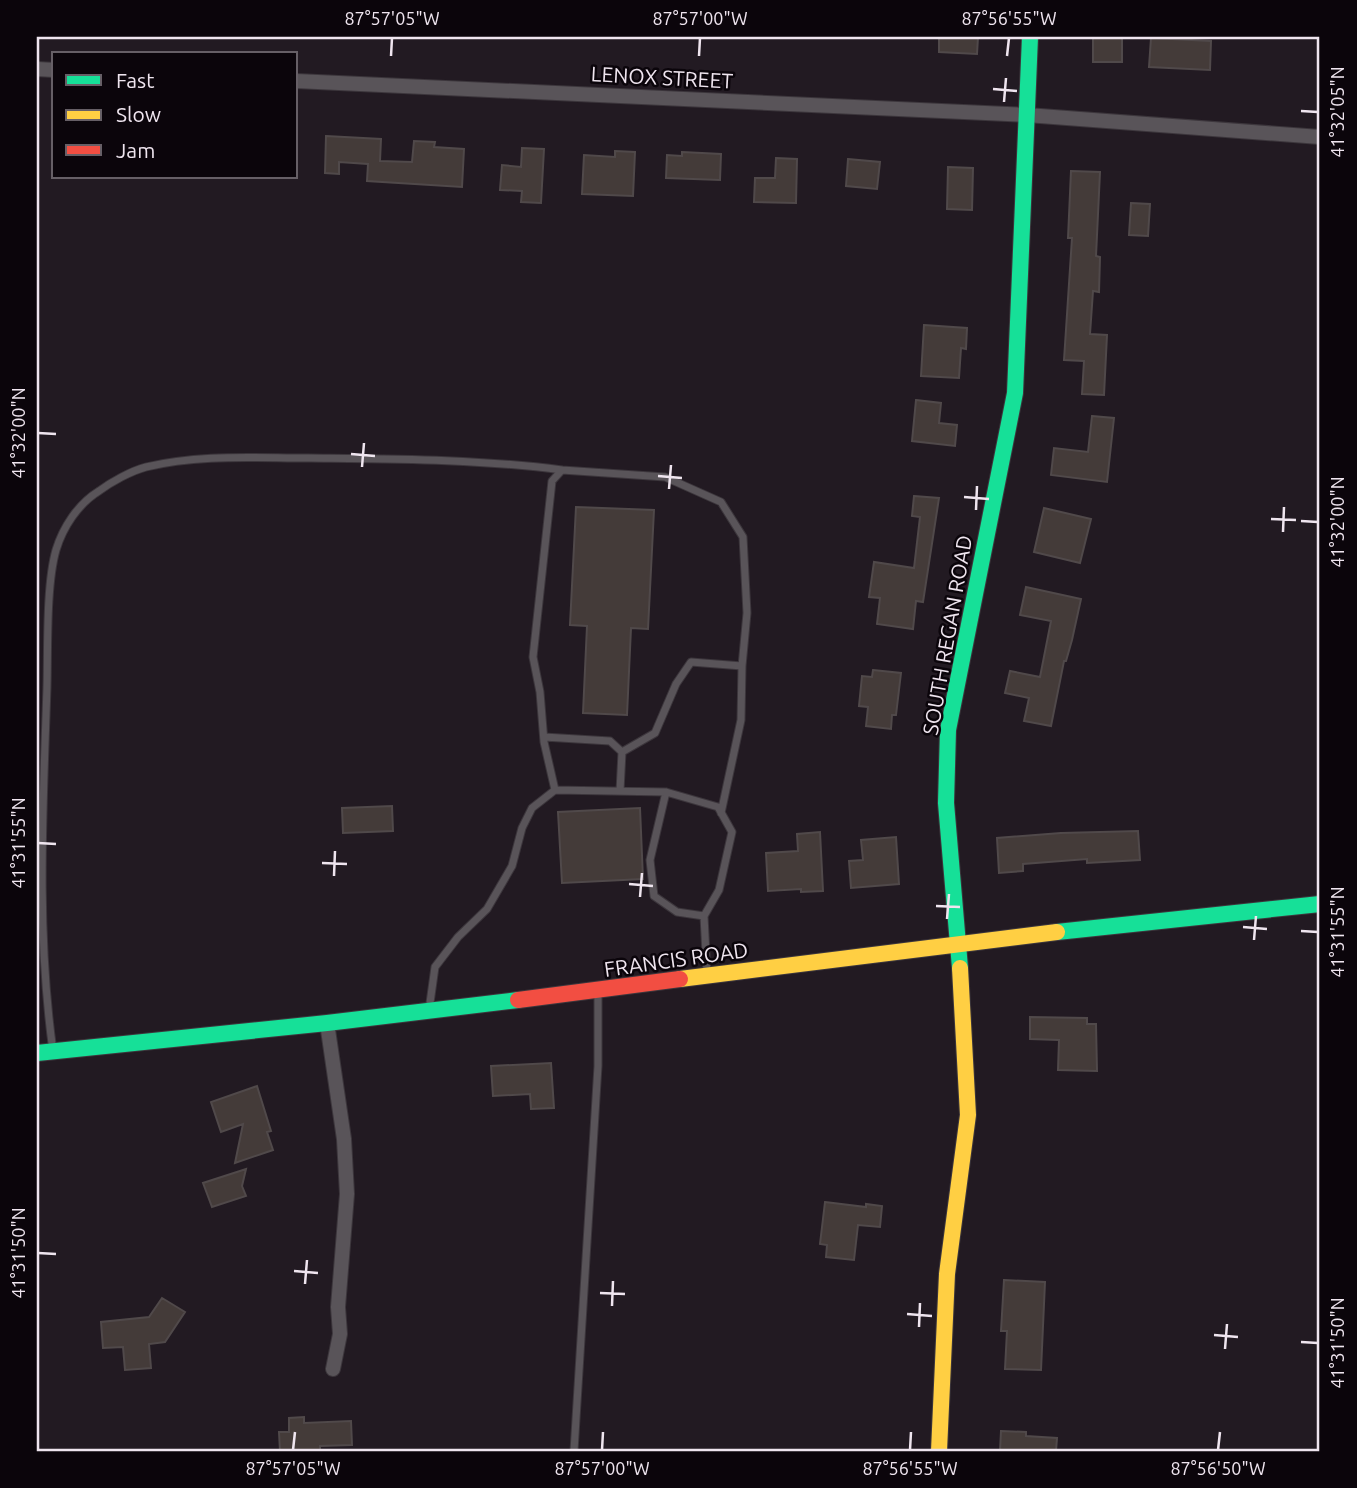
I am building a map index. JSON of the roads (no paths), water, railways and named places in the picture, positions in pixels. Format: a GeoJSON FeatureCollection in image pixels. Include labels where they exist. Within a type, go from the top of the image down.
{"type":"FeatureCollection","features":[{"type":"Feature","properties":{"kind":"street","name":"SOUTH REGAN ROAD"},"geometry":{"type":"LineString","coordinates":[[939,1451],[947,1274],[968,1115],[959,943],[946,803],[948,730],[1015,393],[1030,37]]}},
{"type":"Feature","properties":{"kind":"street","name":"LENOX STREET"},"geometry":{"type":"LineString","coordinates":[[298,82],[1027,115],[1320,137]]}},
{"type":"Feature","properties":{"kind":"street","name":"FRANCIS ROAD"},"geometry":{"type":"LineString","coordinates":[[37,1053],[327,1023],[959,943],[1320,904]]}},
{"type":"Feature","properties":{"kind":"street"},"geometry":{"type":"LineString","coordinates":[[327,1023],[344,1139],[347,1194],[338,1307],[340,1334],[333,1369]]}},
{"type":"Feature","properties":{"kind":"lane"},"geometry":{"type":"LineString","coordinates":[[54,1051],[48,1014],[42,891],[42,801],[51,594],[56,551],[68,521],[97,491],[143,468],[205,457],[523,465],[665,477],[721,502],[743,537],[747,613],[741,720],[721,813]]}},
{"type":"Feature","properties":{"kind":"lane"},"geometry":{"type":"LineString","coordinates":[[555,790],[544,737],[540,692],[533,657],[552,481],[562,470]]}},
{"type":"Feature","properties":{"kind":"lane"},"geometry":{"type":"LineString","coordinates":[[622,752],[655,733],[676,684],[691,662],[742,666]]}},
{"type":"Feature","properties":{"kind":"lane"},"geometry":{"type":"LineString","coordinates":[[544,737],[610,741],[622,752]]}},
{"type":"Feature","properties":{"kind":"lane"},"geometry":{"type":"LineString","coordinates":[[620,791],[622,752]]}},
{"type":"Feature","properties":{"kind":"lane"},"geometry":{"type":"LineString","coordinates":[[429,1011],[435,967],[458,937],[487,909],[512,866],[522,828],[532,808],[555,790],[666,792],[718,807],[732,832],[719,890],[704,916],[708,976]]}},
{"type":"Feature","properties":{"kind":"lane"},"geometry":{"type":"LineString","coordinates":[[666,792],[650,860],[654,896],[677,912],[704,916]]}},
{"type":"Feature","properties":{"kind":"lane"},"geometry":{"type":"LineString","coordinates":[[574,1451],[598,1066],[598,990]]}}]}
